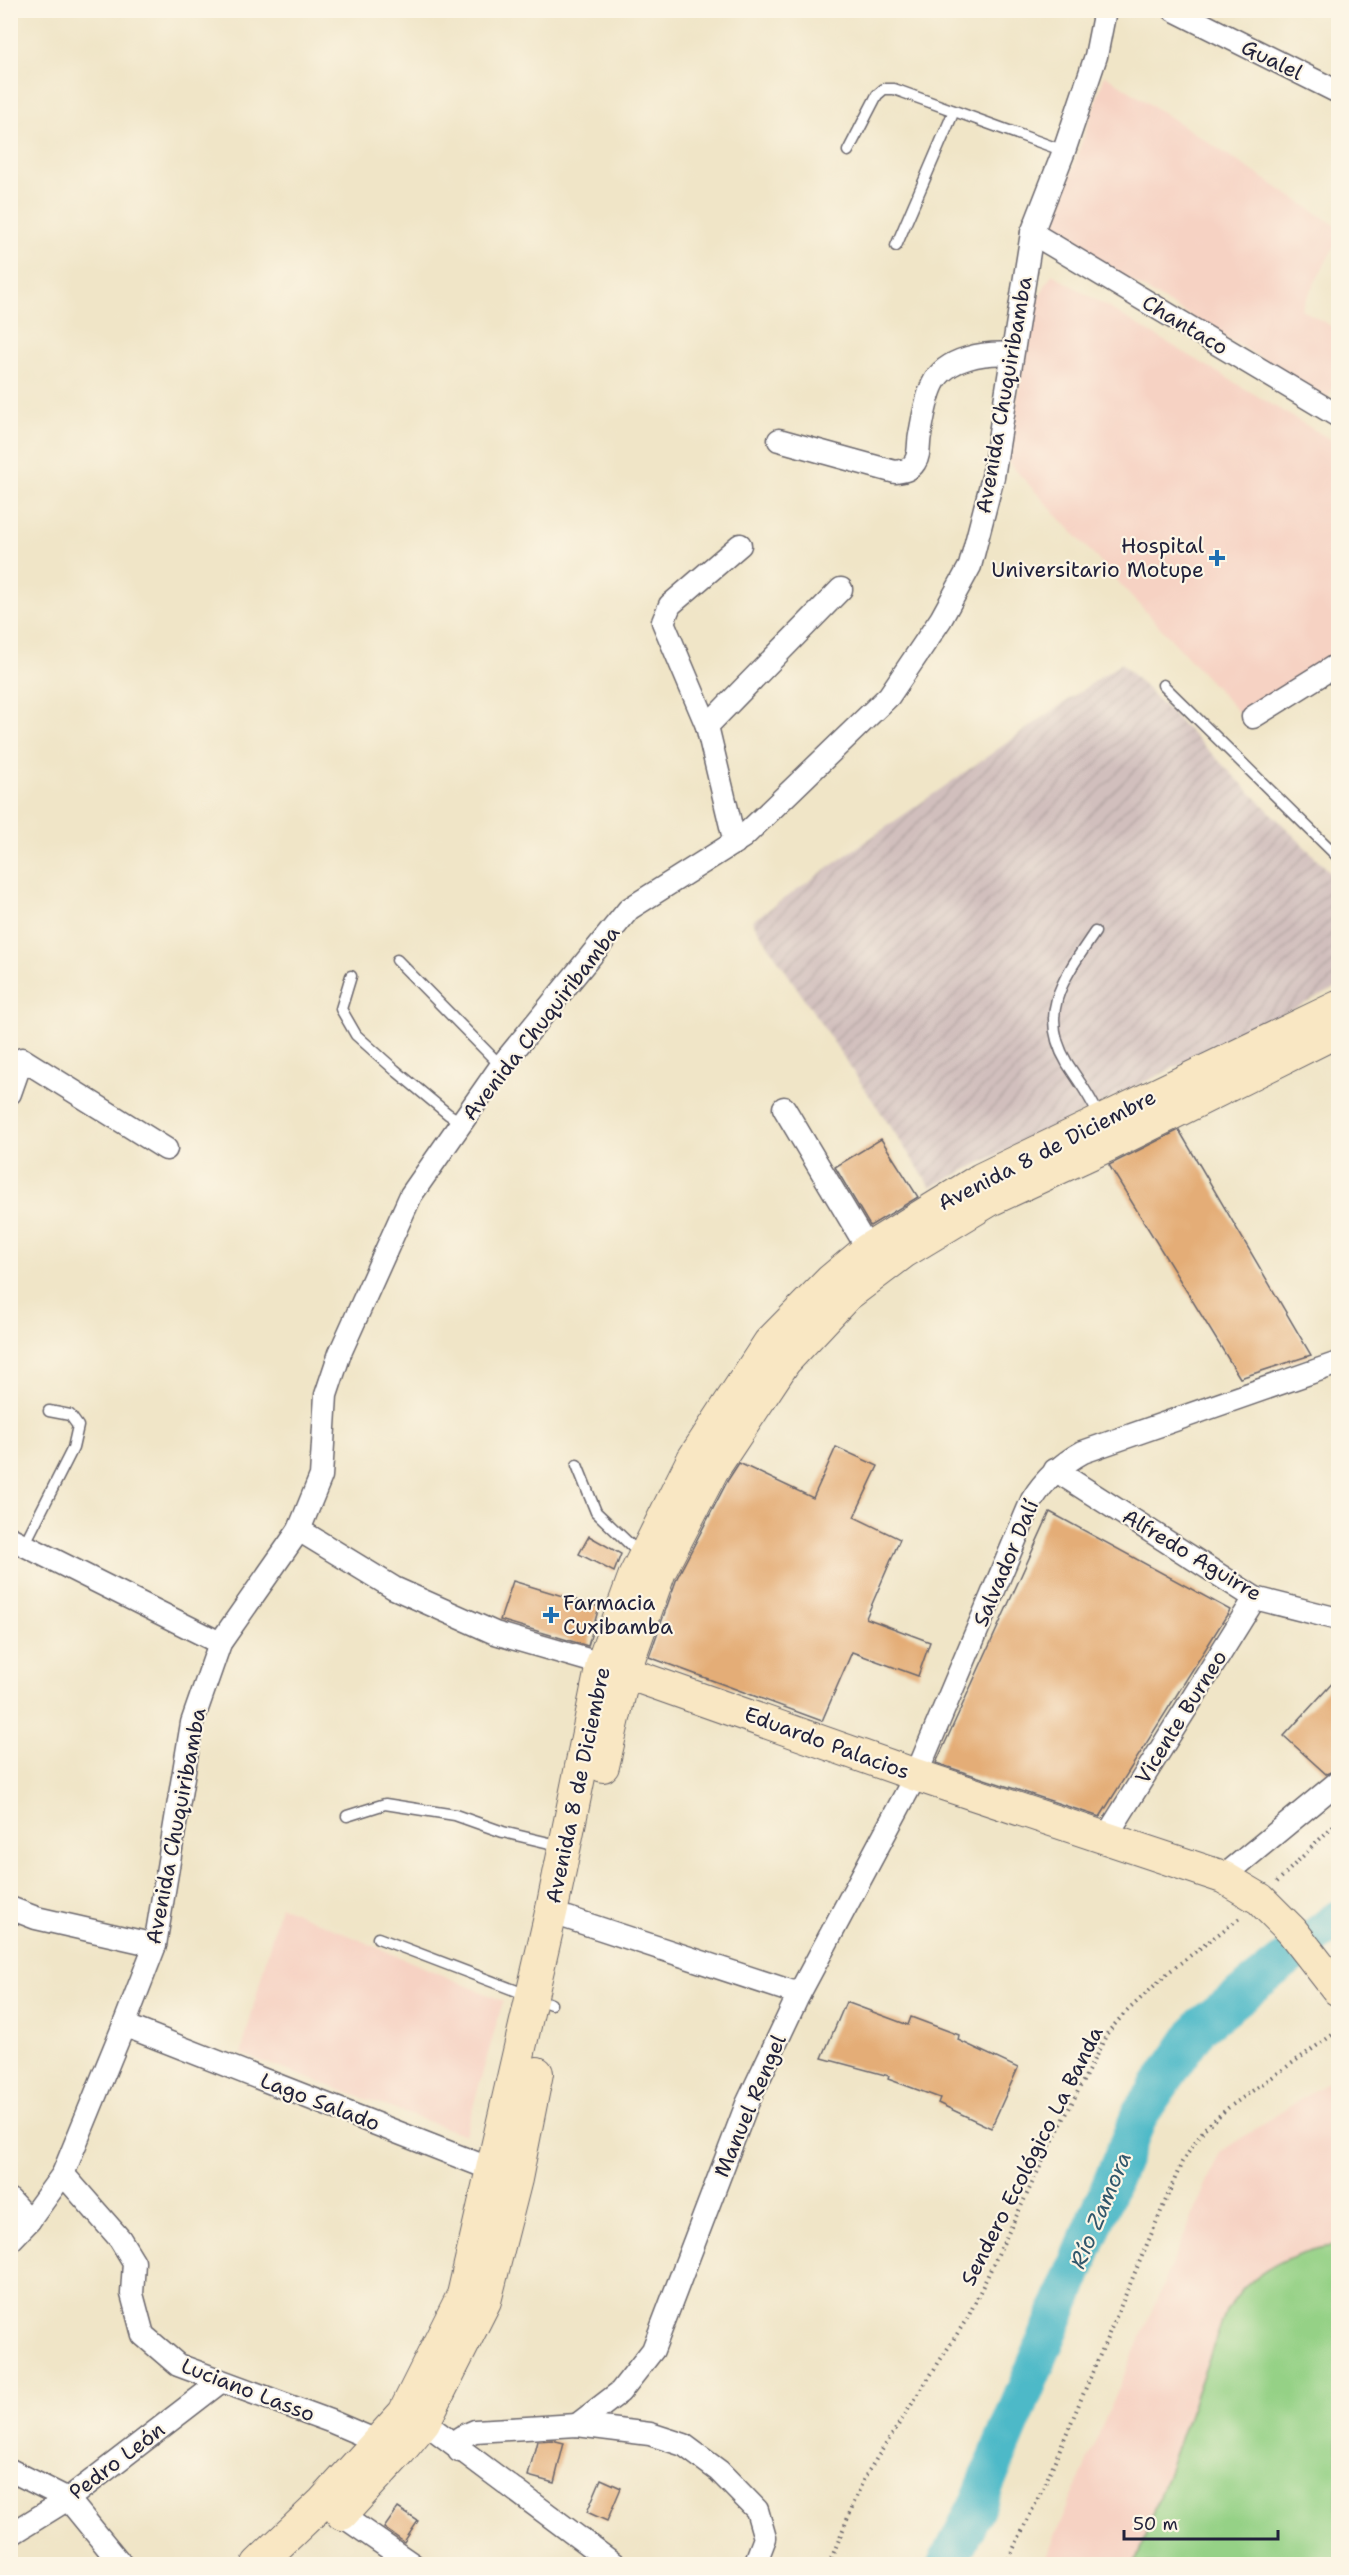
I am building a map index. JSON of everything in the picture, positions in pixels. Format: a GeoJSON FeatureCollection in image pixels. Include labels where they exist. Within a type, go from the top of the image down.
{"type":"FeatureCollection","features":[{"type":"Feature","properties":{"kind":"main road","name":"Avenida 8 de Diciembre"},"geometry":{"type":"LineString","coordinates":[[652,1564],[785,1361],[846,1296],[904,1252],[990,1200],[1107,1132],[1338,1006]]}},
{"type":"Feature","properties":{"kind":"main road","name":"Avenida 8 de Diciembre"},"geometry":{"type":"LineString","coordinates":[[289,2565],[342,2515],[390,2446],[414,2417],[485,2301],[505,2174],[542,2000],[565,1846],[613,1667],[693,1459],[769,1343],[831,1280],[868,1249],[981,1179],[1107,1132],[1338,1031]]}},
{"type":"Feature","properties":{"kind":"main road","name":"Avenida 8 de Diciembre"},"geometry":{"type":"LineString","coordinates":[[542,2000],[568,1918],[613,1667]]}},
{"type":"Feature","properties":{"kind":"main road","name":"Eduardo Palacios"},"geometry":{"type":"LineString","coordinates":[[613,1667],[916,1775],[1223,1877],[1260,1899],[1292,1931],[1336,1986]]}},
{"type":"Feature","properties":{"kind":"main road","name":"Avenida 8 de Diciembre"},"geometry":{"type":"LineString","coordinates":[[258,2565],[323,2502],[390,2446]]}},
{"type":"Feature","properties":{"kind":"street","name":"Avenida Chuquiribamba"},"geometry":{"type":"LineString","coordinates":[[10,2241],[29,2221],[63,2174],[155,1945],[192,1723],[220,1642],[299,1530],[321,1476],[326,1395],[340,1353],[411,1195],[501,1066],[629,909],[735,843],[889,696],[940,619],[970,566],[993,477],[1032,234],[1064,151],[1096,56],[1105,10]]}},
{"type":"Feature","properties":{"kind":"street","name":"Gualel"},"geometry":{"type":"LineString","coordinates":[[1174,10],[1338,93]]}},
{"type":"Feature","properties":{"kind":"street","name":"Chantaco"},"geometry":{"type":"LineString","coordinates":[[1032,234],[1338,416]]}},
{"type":"Feature","properties":{"kind":"street"},"geometry":{"type":"LineString","coordinates":[[779,440],[895,472],[907,470],[917,460],[920,434],[933,383],[946,370],[963,359],[992,353],[1012,354]]}},
{"type":"Feature","properties":{"kind":"street"},"geometry":{"type":"LineString","coordinates":[[735,843],[707,726],[663,621],[670,605],[740,545]]}},
{"type":"Feature","properties":{"kind":"street"},"geometry":{"type":"LineString","coordinates":[[707,726],[842,589]]}},
{"type":"Feature","properties":{"kind":"street"},"geometry":{"type":"LineString","coordinates":[[1253,717],[1338,664]]}},
{"type":"Feature","properties":{"kind":"street"},"geometry":{"type":"LineString","coordinates":[[10,1093],[16,1056],[166,1149]]}},
{"type":"Feature","properties":{"kind":"street"},"geometry":{"type":"LineString","coordinates":[[783,1108],[868,1249]]}},
{"type":"Feature","properties":{"kind":"street","name":"Salvador Dalí"},"geometry":{"type":"LineString","coordinates":[[916,1775],[1032,1500],[1055,1470],[1083,1452],[1338,1363]]}},
{"type":"Feature","properties":{"kind":"street","name":"Alfredo Aguirre"},"geometry":{"type":"LineString","coordinates":[[1055,1470],[1255,1598],[1338,1619]]}},
{"type":"Feature","properties":{"kind":"street","name":"Eduardo Palacios"},"geometry":{"type":"LineString","coordinates":[[299,1530],[394,1588],[465,1620],[495,1633],[613,1667]]}},
{"type":"Feature","properties":{"kind":"street"},"geometry":{"type":"LineString","coordinates":[[17,1541],[220,1642]]}},
{"type":"Feature","properties":{"kind":"street","name":"Vicente Burneo"},"geometry":{"type":"LineString","coordinates":[[1106,1837],[1255,1598]]}},
{"type":"Feature","properties":{"kind":"street","name":"Manuel Rengel"},"geometry":{"type":"LineString","coordinates":[[577,2425],[620,2392],[653,2350],[747,2104],[800,1994],[916,1775]]}},
{"type":"Feature","properties":{"kind":"street"},"geometry":{"type":"LineString","coordinates":[[1223,1877],[1338,1782]]}},
{"type":"Feature","properties":{"kind":"street"},"geometry":{"type":"LineString","coordinates":[[10,1908],[36,1918],[155,1945]]}},
{"type":"Feature","properties":{"kind":"street"},"geometry":{"type":"LineString","coordinates":[[568,1918],[800,1994]]}},
{"type":"Feature","properties":{"kind":"street","name":"Lago Salado"},"geometry":{"type":"LineString","coordinates":[[124,2025],[505,2174]]}},
{"type":"Feature","properties":{"kind":"street","name":"Luciano Lasso"},"geometry":{"type":"LineString","coordinates":[[63,2174],[120,2240],[134,2262],[132,2294],[143,2335],[178,2365],[330,2421],[390,2446]]}},
{"type":"Feature","properties":{"kind":"street"},"geometry":{"type":"LineString","coordinates":[[10,2200],[29,2221]]}},
{"type":"Feature","properties":{"kind":"street","name":"Pedro León"},"geometry":{"type":"LineString","coordinates":[[10,2535],[68,2499],[220,2382]]}},
{"type":"Feature","properties":{"kind":"street"},"geometry":{"type":"LineString","coordinates":[[414,2417],[614,2565]]}},
{"type":"Feature","properties":{"kind":"street"},"geometry":{"type":"LineString","coordinates":[[459,2451],[458,2443],[461,2437],[475,2431],[577,2425],[650,2434],[684,2445],[719,2471],[758,2510],[765,2538],[754,2565]]}},
{"type":"Feature","properties":{"kind":"street"},"geometry":{"type":"LineString","coordinates":[[10,2470],[68,2499],[121,2565]]}},
{"type":"Feature","properties":{"kind":"street"},"geometry":{"type":"LineString","coordinates":[[342,2515],[412,2565]]}},
{"type":"Feature","properties":{"kind":"lane"},"geometry":{"type":"LineString","coordinates":[[848,151],[877,96],[884,89],[894,89],[1064,151]]}},
{"type":"Feature","properties":{"kind":"lane"},"geometry":{"type":"LineString","coordinates":[[896,246],[954,111]]}},
{"type":"Feature","properties":{"kind":"lane"},"geometry":{"type":"LineString","coordinates":[[1163,686],[1338,857]]}},
{"type":"Feature","properties":{"kind":"lane"},"geometry":{"type":"LineString","coordinates":[[1095,932],[1059,991],[1054,1016],[1054,1036],[1067,1062],[1091,1097],[1107,1132]]}},
{"type":"Feature","properties":{"kind":"lane"},"geometry":{"type":"LineString","coordinates":[[397,960],[501,1066]]}},
{"type":"Feature","properties":{"kind":"lane"},"geometry":{"type":"LineString","coordinates":[[351,976],[342,1009],[356,1035],[422,1092],[463,1123]]}},
{"type":"Feature","properties":{"kind":"lane"},"geometry":{"type":"LineString","coordinates":[[17,1541],[73,1448],[78,1426],[70,1415],[49,1411]]}},
{"type":"Feature","properties":{"kind":"lane"},"geometry":{"type":"LineString","coordinates":[[577,1465],[596,1512],[627,1544],[652,1564]]}},
{"type":"Feature","properties":{"kind":"lane"},"geometry":{"type":"LineString","coordinates":[[347,1816],[385,1804],[455,1815],[503,1832],[565,1846]]}},
{"type":"Feature","properties":{"kind":"lane"},"geometry":{"type":"LineString","coordinates":[[378,1938],[542,2000]]}},
{"type":"Feature","properties":{"kind":"path","name":"Sendero Ecológico La Banda"},"geometry":{"type":"LineString","coordinates":[[829,2565],[864,2478],[968,2317],[1049,2148],[1108,2032],[1170,1971],[1232,1925],[1338,1821]]}},
{"type":"Feature","properties":{"kind":"path"},"geometry":{"type":"LineString","coordinates":[[1006,2565],[1045,2484],[1182,2162],[1205,2128],[1228,2108],[1338,2031]]}},
{"type":"Feature","properties":{"kind":"shaded area"},"geometry":{"type":"Polygon","coordinates":[[[1105,75],[1338,227],[1338,239],[1301,309],[1338,330],[1338,376],[1328,398],[1050,233],[1105,75]]]}},
{"type":"Feature","properties":{"kind":"shaded area","name":"Hospital Universitario Motupe"},"geometry":{"type":"Polygon","coordinates":[[[1052,274],[1338,444],[1338,654],[1241,715],[1007,461],[1032,308],[1052,274]]]}},
{"type":"Feature","properties":{"kind":"shaded area"},"geometry":{"type":"Polygon","coordinates":[[[1121,663],[1338,880],[1338,987],[931,1187],[752,921],[1121,663]]]}},
{"type":"Feature","properties":{"kind":"shaded area"},"geometry":{"type":"Polygon","coordinates":[[[280,1906],[503,2001],[465,2135],[241,2054],[280,1906]]]}},
{"type":"Feature","properties":{"kind":"shaded area"},"geometry":{"type":"Polygon","coordinates":[[[1338,2075],[1338,2564],[1043,2564],[1220,2152],[1338,2075]]]}},
{"type":"Feature","properties":{"kind":"green space"},"geometry":{"type":"Polygon","coordinates":[[[1338,2245],[1338,2564],[1135,2564],[1226,2311],[1244,2288],[1264,2271],[1300,2254],[1338,2245]]]}},
{"type":"Feature","properties":{"kind":"building"},"geometry":{"type":"Polygon","coordinates":[[[1179,1130],[1311,1355],[1240,1378],[1109,1165],[1179,1130]]]}},
{"type":"Feature","properties":{"kind":"building"},"geometry":{"type":"Polygon","coordinates":[[[881,1139],[918,1197],[870,1226],[835,1167],[881,1139]]]}},
{"type":"Feature","properties":{"kind":"building"},"geometry":{"type":"Polygon","coordinates":[[[836,1447],[878,1466],[854,1517],[900,1539],[866,1618],[930,1642],[918,1676],[852,1652],[822,1721],[649,1657],[677,1578],[739,1463],[813,1498],[836,1447]]]}},
{"type":"Feature","properties":{"kind":"building"},"geometry":{"type":"Polygon","coordinates":[[[1050,1512],[1230,1610],[1100,1817],[936,1763],[1050,1512]]]}},
{"type":"Feature","properties":{"kind":"building"},"geometry":{"type":"Polygon","coordinates":[[[589,1536],[621,1554],[614,1572],[579,1554],[589,1536]]]}},
{"type":"Feature","properties":{"kind":"building"},"geometry":{"type":"Polygon","coordinates":[[[513,1581],[599,1607],[588,1646],[500,1620],[513,1581]]]}},
{"type":"Feature","properties":{"kind":"building"},"geometry":{"type":"Polygon","coordinates":[[[1338,1677],[1338,1769],[1326,1774],[1284,1736],[1338,1677]]]}},
{"type":"Feature","properties":{"kind":"building"},"geometry":{"type":"Polygon","coordinates":[[[846,2002],[908,2025],[911,2017],[959,2035],[958,2040],[1018,2068],[991,2128],[938,2103],[940,2098],[888,2079],[889,2076],[822,2058],[846,2002]]]}},
{"type":"Feature","properties":{"kind":"building"},"geometry":{"type":"Polygon","coordinates":[[[552,2440],[564,2443],[554,2483],[528,2476],[537,2441],[552,2440]]]}},
{"type":"Feature","properties":{"kind":"building"},"geometry":{"type":"Polygon","coordinates":[[[601,2479],[621,2488],[607,2521],[587,2512],[601,2479]]]}},
{"type":"Feature","properties":{"kind":"building"},"geometry":{"type":"Polygon","coordinates":[[[398,2508],[418,2521],[404,2542],[384,2528],[398,2508]]]}},
{"type":"Feature","properties":{"kind":"waterway","name":"Río Zamora"},"geometry":{"type":"LineString","coordinates":[[947,2564],[978,2503],[1140,2114],[1200,2027],[1338,1919]]}},
{"type":"Feature","properties":{"kind":"place","name":"Hospital Universitario Motupe"},"geometry":{"type":"Point","coordinates":[1217,558]}},
{"type":"Feature","properties":{"kind":"place","name":"Farmacia Cuxibamba"},"geometry":{"type":"Point","coordinates":[551,1615]}}]}
